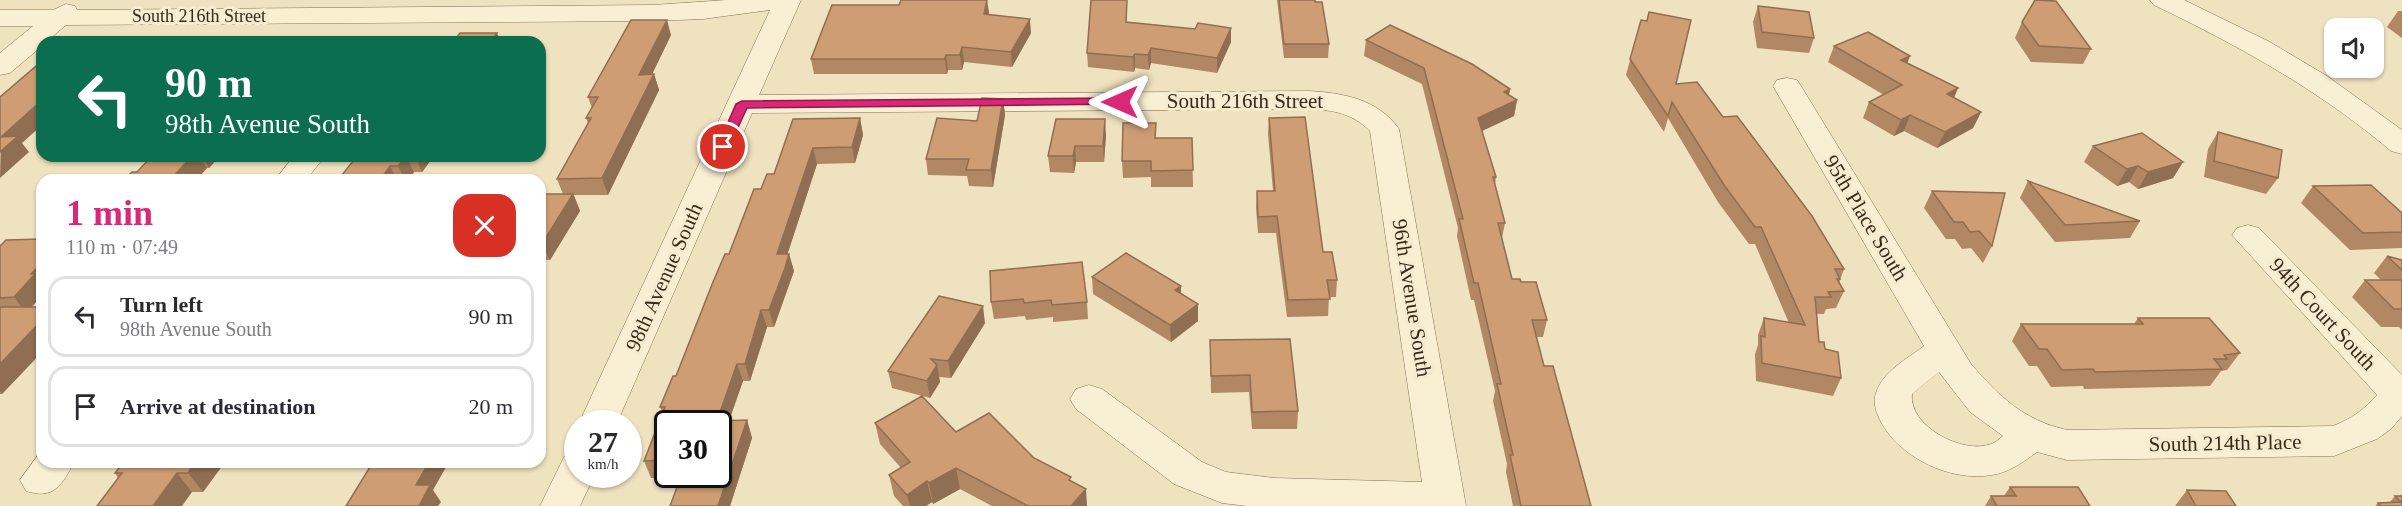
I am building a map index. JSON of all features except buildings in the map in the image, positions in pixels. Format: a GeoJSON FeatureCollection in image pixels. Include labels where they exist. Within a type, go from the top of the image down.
{"type":"FeatureCollection","features":[{"type":"Feature","properties":{"kind":"street"},"geometry":{"type":"LineString","coordinates":[[37,36],[80,0]]}},
{"type":"Feature","properties":{"kind":"street","name":"South 216th Street"},"geometry":{"type":"LineString","coordinates":[[591,13],[649,9],[712,0]]}},
{"type":"Feature","properties":{"kind":"street","name":"South 216th Street"},"geometry":{"type":"LineString","coordinates":[[0,18],[433,7],[591,13],[703,11],[787,0]]}},
{"type":"Feature","properties":{"kind":"street","name":"98th Avenue South"},"geometry":{"type":"LineString","coordinates":[[604,410],[787,0]]}},
{"type":"Feature","properties":{"kind":"street"},"geometry":{"type":"LineString","coordinates":[[2163,0],[2283,58],[2331,89],[2402,145]]}},
{"type":"Feature","properties":{"kind":"street"},"geometry":{"type":"LineString","coordinates":[[410,36],[433,7]]}},
{"type":"Feature","properties":{"kind":"street"},"geometry":{"type":"LineString","coordinates":[[0,67],[36,37]]}},
{"type":"Feature","properties":{"kind":"street","name":"95th Place South"},"geometry":{"type":"LineString","coordinates":[[1787,86],[1951,362]]}},
{"type":"Feature","properties":{"kind":"street","name":"South 216th Street"},"geometry":{"type":"LineString","coordinates":[[742,104],[1309,100],[1332,101],[1352,106]]}},
{"type":"Feature","properties":{"kind":"street","name":"96th Avenue South"},"geometry":{"type":"LineString","coordinates":[[1352,106],[1370,114],[1384,129],[1445,502]]}},
{"type":"Feature","properties":{"kind":"street"},"geometry":{"type":"LineString","coordinates":[[295,174],[305,162]]}},
{"type":"Feature","properties":{"kind":"street","name":"94th Court South"},"geometry":{"type":"LineString","coordinates":[[2248,235],[2400,393]]}},
{"type":"Feature","properties":{"kind":"street"},"geometry":{"type":"LineString","coordinates":[[1951,362],[1898,387],[1892,400],[1894,412],[1906,432],[1926,447],[1953,457],[1976,461],[1995,460],[2031,436]]}},
{"type":"Feature","properties":{"kind":"street","name":"South 214th Place"},"geometry":{"type":"LineString","coordinates":[[1951,362],[1983,402],[2031,436],[2067,445],[2334,441],[2361,433],[2384,415],[2400,393]]}},
{"type":"Feature","properties":{"kind":"street"},"geometry":{"type":"LineString","coordinates":[[1089,399],[1188,473],[1222,487],[1274,494],[1445,502]]}},
{"type":"Feature","properties":{"kind":"street"},"geometry":{"type":"LineString","coordinates":[[560,506],[569,488]]}},
{"type":"Feature","properties":{"kind":"route"},"geometry":{"type":"LineString","coordinates":[[723,147],[742,104],[1120,102]]}}]}
